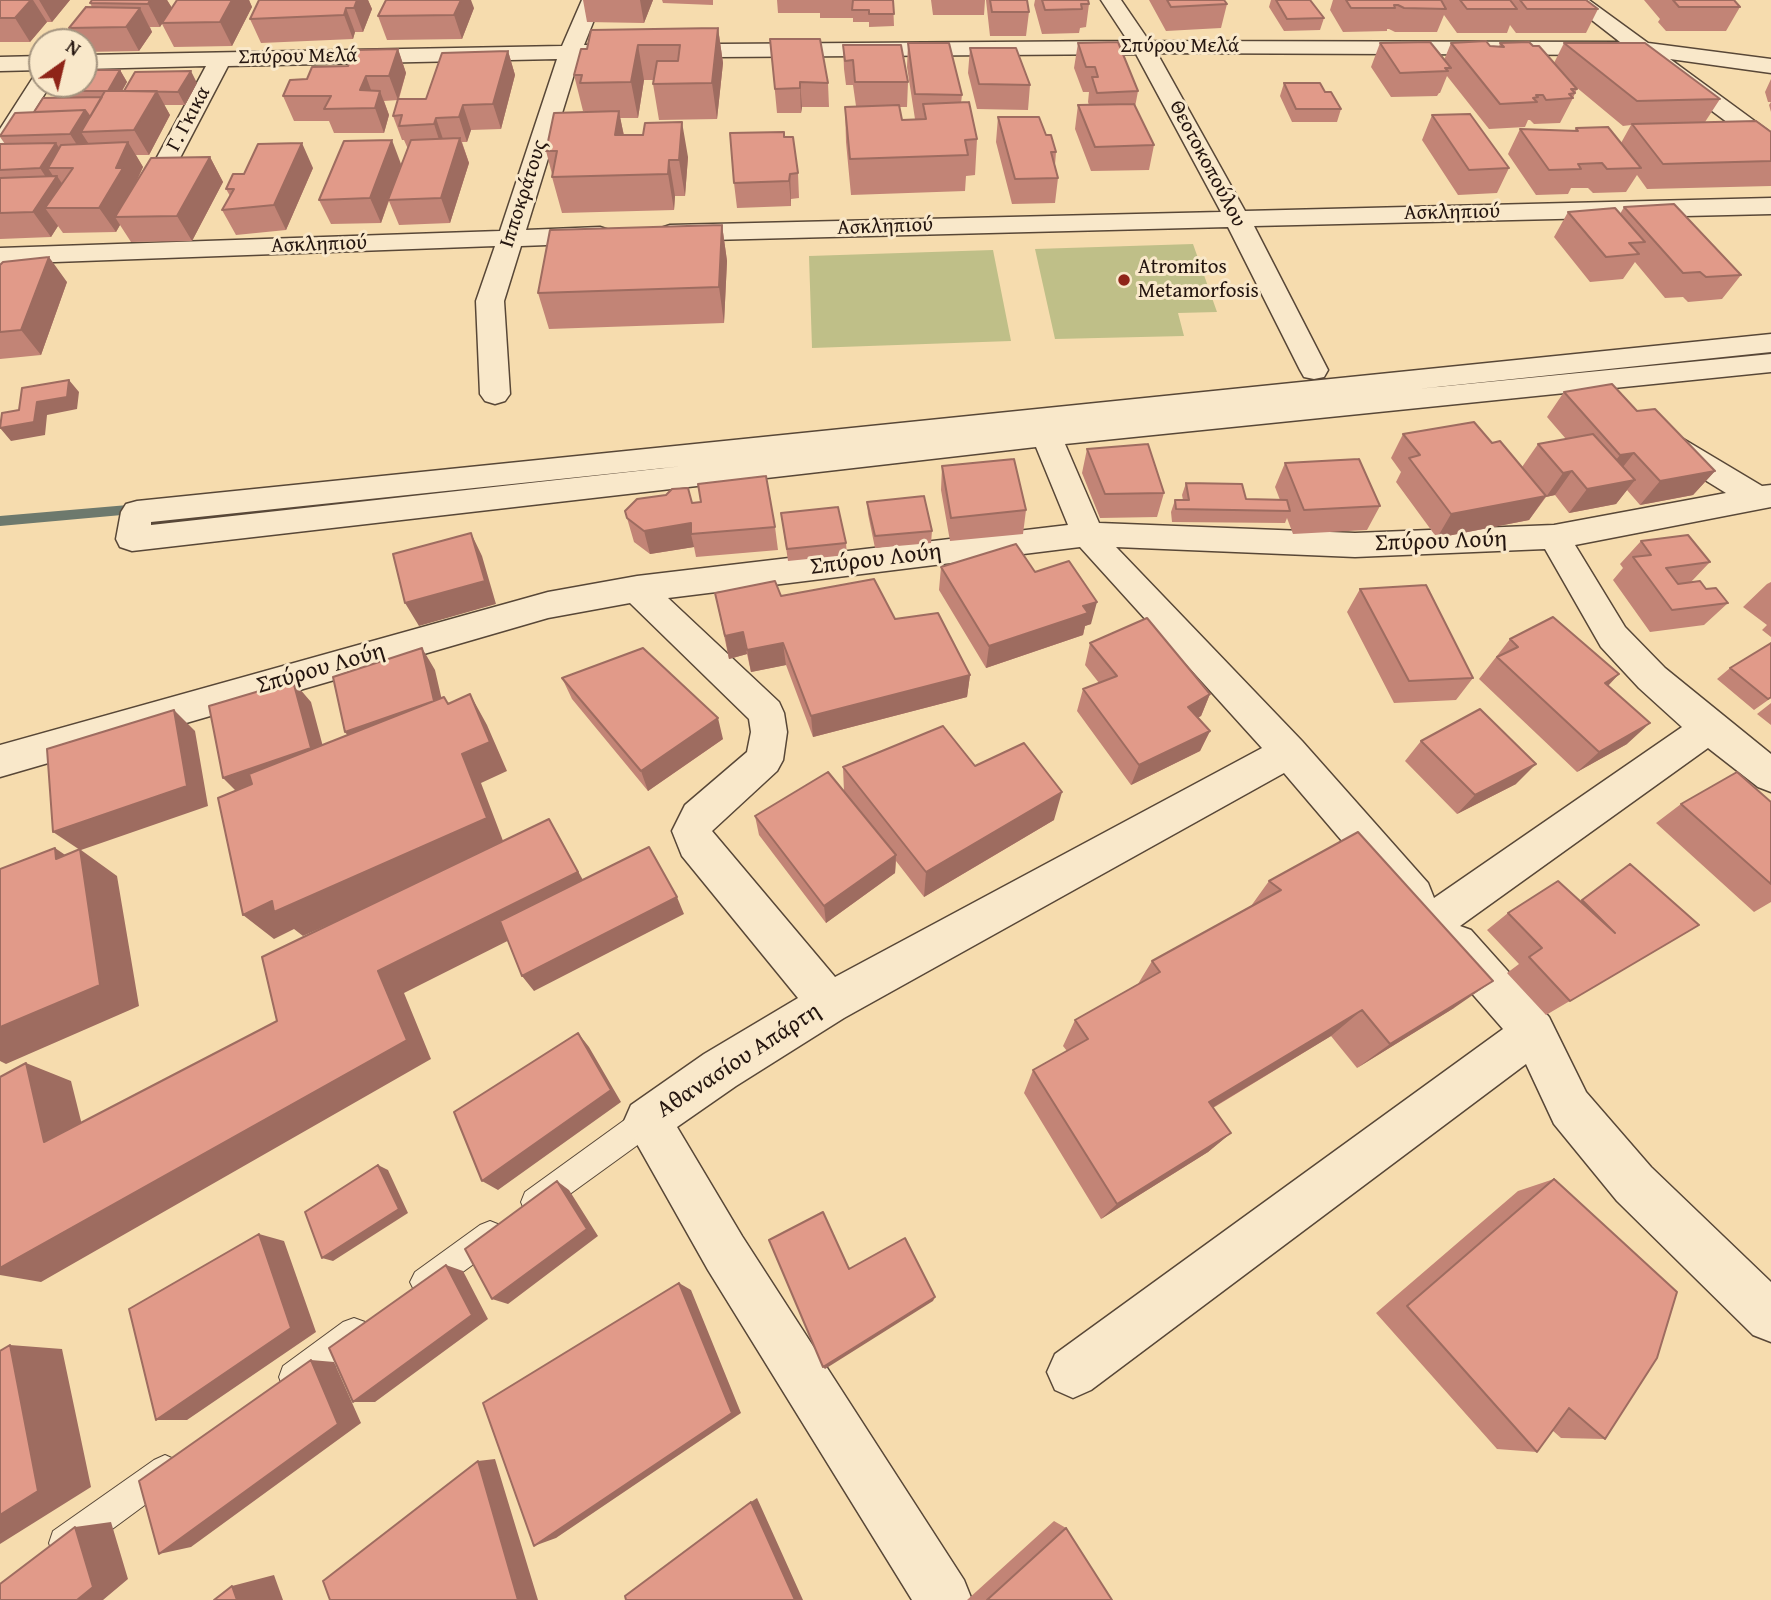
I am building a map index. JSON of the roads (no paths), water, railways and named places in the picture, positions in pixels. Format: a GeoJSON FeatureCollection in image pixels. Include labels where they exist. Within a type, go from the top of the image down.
{"type":"FeatureCollection","features":[{"type":"Feature","properties":{"kind":"street","name":"Ιπποκράτους"},"geometry":{"type":"LineString","coordinates":[[495,394],[489,301],[570,52],[593,0]]}},
{"type":"Feature","properties":{"kind":"street","name":"Θεοτοκοπούλου"},"geometry":{"type":"LineString","coordinates":[[1111,0],[1143,47],[1236,217],[1314,370]]}},
{"type":"Feature","properties":{"kind":"street"},"geometry":{"type":"LineString","coordinates":[[1576,0],[1771,144]]}},
{"type":"Feature","properties":{"kind":"street","name":"Σπύρου Μελά"},"geometry":{"type":"LineString","coordinates":[[98,62],[570,52],[1143,47],[1644,49],[1771,66]]}},
{"type":"Feature","properties":{"kind":"street","name":"Γ. Γκικα"},"geometry":{"type":"LineString","coordinates":[[118,253],[221,59]]}},
{"type":"Feature","properties":{"kind":"street"},"geometry":{"type":"LineString","coordinates":[[0,64],[28,63]]}},
{"type":"Feature","properties":{"kind":"street"},"geometry":{"type":"LineString","coordinates":[[0,148],[31,98]]}},
{"type":"Feature","properties":{"kind":"street","name":"Ασκληπιού"},"geometry":{"type":"LineString","coordinates":[[652,234],[1236,217],[1771,206]]}},
{"type":"Feature","properties":{"kind":"street","name":"Ασκληπιού"},"geometry":{"type":"LineString","coordinates":[[0,256],[624,235]]}},
{"type":"Feature","properties":{"kind":"street"},"geometry":{"type":"LineString","coordinates":[[1771,343],[137,512],[132,539],[1046,436],[1771,363]]}},
{"type":"Feature","properties":{"kind":"street"},"geometry":{"type":"LineString","coordinates":[[1572,384],[1607,406]]}},
{"type":"Feature","properties":{"kind":"street"},"geometry":{"type":"LineString","coordinates":[[1641,427],[1764,497]]}},
{"type":"Feature","properties":{"kind":"street"},"geometry":{"type":"LineString","coordinates":[[1046,436],[1088,534],[1104,555],[1289,752],[1534,1032],[1570,1108],[1634,1184],[1771,1317]]}},
{"type":"Feature","properties":{"kind":"street","name":"Σπύρου Λούη"},"geometry":{"type":"LineString","coordinates":[[0,761],[548,605],[637,589],[1088,534],[1355,545],[1554,537],[1764,497]]}},
{"type":"Feature","properties":{"kind":"street"},"geometry":{"type":"LineString","coordinates":[[1554,537],[1613,637],[1652,678],[1709,728],[1771,775]]}},
{"type":"Feature","properties":{"kind":"street"},"geometry":{"type":"LineString","coordinates":[[637,589],[766,712],[769,732],[764,760],[699,817],[692,831],[696,845],[830,1003]]}},
{"type":"Feature","properties":{"kind":"street"},"geometry":{"type":"LineString","coordinates":[[1435,920],[1709,728]]}},
{"type":"Feature","properties":{"kind":"street","name":"Αθανασίου Απάρτη"},"geometry":{"type":"LineString","coordinates":[[944,1600],[725,1253],[647,1121],[720,1070],[830,1003],[1289,752]]}},
{"type":"Feature","properties":{"kind":"street"},"geometry":{"type":"LineString","coordinates":[[1073,1372],[1534,1032]]}},
{"type":"Feature","properties":{"kind":"lane"},"geometry":{"type":"LineString","coordinates":[[268,1396],[647,1121]]}},
{"type":"Feature","properties":{"kind":"lane"},"geometry":{"type":"LineString","coordinates":[[45,1558],[190,1453]]}},
{"type":"Feature","properties":{"kind":"waterway"},"geometry":{"type":"LineString","coordinates":[[0,521],[128,510]]}},
{"type":"Feature","properties":{"kind":"place","name":"Atromitos Metamorfosis"},"geometry":{"type":"Point","coordinates":[1124,280]}}]}
